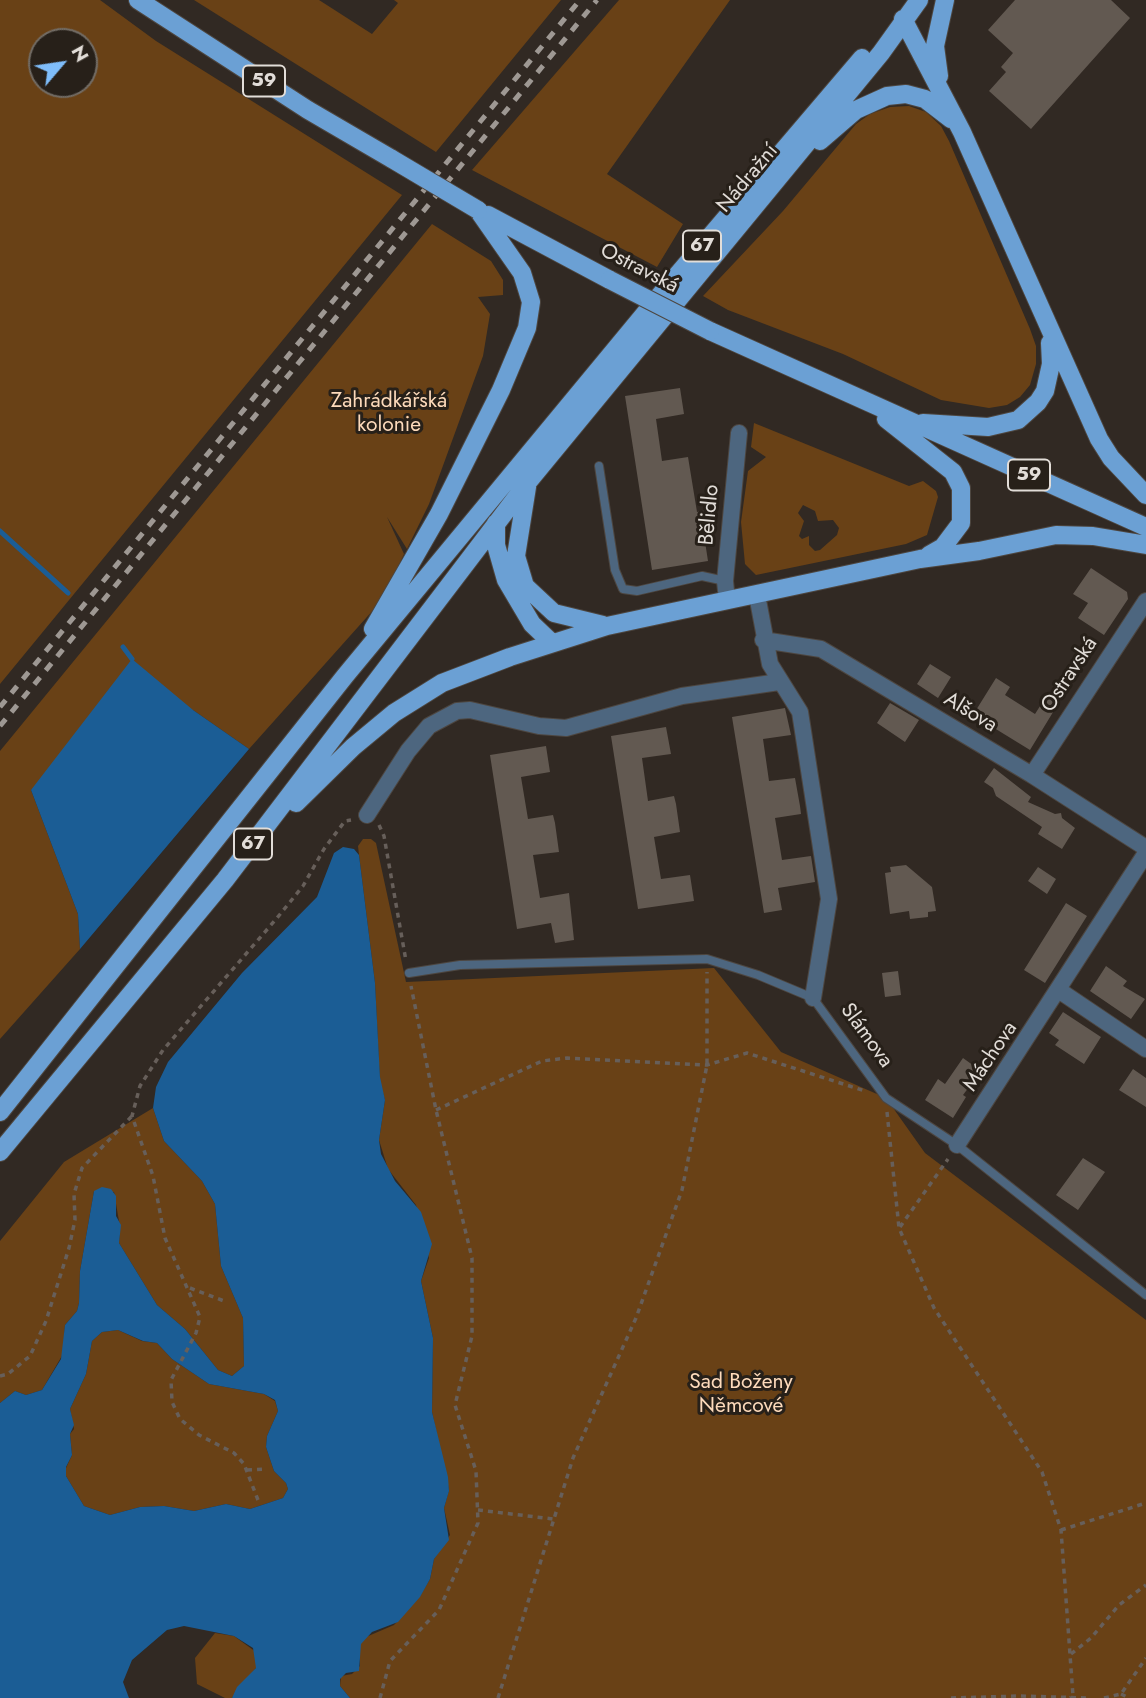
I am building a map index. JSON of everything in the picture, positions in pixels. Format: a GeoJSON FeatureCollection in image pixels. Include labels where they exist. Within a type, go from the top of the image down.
{"type":"FeatureCollection","features":[{"type":"Feature","properties":{"kind":"main road","name":"Ostravská"},"geometry":{"type":"LineString","coordinates":[[138,0],[309,110],[478,210],[610,281],[710,331],[1146,527]]}},
{"type":"Feature","properties":{"kind":"main road","name":"Nádražní"},"geometry":{"type":"LineString","coordinates":[[528,482],[881,53],[919,0]]}},
{"type":"Feature","properties":{"kind":"main road"},"geometry":{"type":"LineString","coordinates":[[945,0],[935,46],[947,103]]}},
{"type":"Feature","properties":{"kind":"main road"},"geometry":{"type":"LineString","coordinates":[[903,19],[962,132],[1049,333],[1104,448],[1146,495]]}},
{"type":"Feature","properties":{"kind":"main road","name":"67"},"geometry":{"type":"LineString","coordinates":[[0,1112],[345,676],[872,46],[903,19]]}},
{"type":"Feature","properties":{"kind":"main road"},"geometry":{"type":"LineString","coordinates":[[783,173],[856,110],[887,96],[906,94],[934,103],[962,132]]}},
{"type":"Feature","properties":{"kind":"main road"},"geometry":{"type":"LineString","coordinates":[[345,676],[433,525],[501,390],[527,328],[531,302],[522,273],[496,232],[478,210]]}},
{"type":"Feature","properties":{"kind":"main road"},"geometry":{"type":"LineString","coordinates":[[912,423],[988,427],[1018,420],[1038,402],[1045,391],[1051,364],[1049,333]]}},
{"type":"Feature","properties":{"kind":"main road"},"geometry":{"type":"LineString","coordinates":[[867,403],[953,472],[961,488],[963,512],[955,535],[943,547],[920,559]]}},
{"type":"Feature","properties":{"kind":"main road"},"geometry":{"type":"LineString","coordinates":[[508,479],[494,527],[499,563],[515,600],[532,624],[552,643]]}},
{"type":"Feature","properties":{"kind":"main road"},"geometry":{"type":"LineString","coordinates":[[528,482],[516,556],[525,586],[554,613],[607,626]]}},
{"type":"Feature","properties":{"kind":"main road","name":"67"},"geometry":{"type":"LineString","coordinates":[[0,1152],[225,880],[528,482]]}},
{"type":"Feature","properties":{"kind":"main road"},"geometry":{"type":"LineString","coordinates":[[225,880],[319,780],[394,713],[442,683],[607,626],[920,559],[1065,534],[1146,545]]}},
{"type":"Feature","properties":{"kind":"street","name":"Bělidlo"},"geometry":{"type":"LineString","coordinates":[[727,601],[725,581],[738,433]]}},
{"type":"Feature","properties":{"kind":"street","name":"Slámova"},"geometry":{"type":"LineString","coordinates":[[757,595],[763,640],[779,682],[800,712],[829,899],[813,998]]}},
{"type":"Feature","properties":{"kind":"street","name":"Ostravská"},"geometry":{"type":"LineString","coordinates":[[1032,775],[1146,601]]}},
{"type":"Feature","properties":{"kind":"street","name":"Alšova"},"geometry":{"type":"LineString","coordinates":[[763,640],[821,649],[1032,775],[1146,848]]}},
{"type":"Feature","properties":{"kind":"street"},"geometry":{"type":"LineString","coordinates":[[368,815],[408,751],[429,726],[457,711],[470,710],[539,726],[566,728],[682,696],[779,682]]}},
{"type":"Feature","properties":{"kind":"street","name":"Máchova"},"geometry":{"type":"LineString","coordinates":[[957,1145],[1060,991],[1146,853]]}},
{"type":"Feature","properties":{"kind":"street"},"geometry":{"type":"LineString","coordinates":[[1060,991],[1146,1049]]}},
{"type":"Feature","properties":{"kind":"lane"},"geometry":{"type":"LineString","coordinates":[[599,467],[615,569],[623,589],[637,591],[702,576],[725,581]]}},
{"type":"Feature","properties":{"kind":"lane"},"geometry":{"type":"LineString","coordinates":[[409,973],[460,965],[707,959],[758,975],[813,998]]}},
{"type":"Feature","properties":{"kind":"lane","name":"Slámova"},"geometry":{"type":"LineString","coordinates":[[813,998],[886,1098],[957,1145],[1146,1294]]}},
{"type":"Feature","properties":{"kind":"path"},"geometry":{"type":"LineString","coordinates":[[0,1376],[8,1374],[30,1356],[46,1321],[69,1248],[75,1220],[74,1194],[82,1168],[132,1116],[140,1086],[163,1050],[303,886],[345,821],[368,815],[384,836],[436,1110],[472,1258],[472,1336],[455,1405],[476,1471],[478,1510],[478,1523],[439,1611],[390,1661],[380,1698]]}},
{"type":"Feature","properties":{"kind":"path"},"geometry":{"type":"LineString","coordinates":[[498,1698],[573,1458],[636,1318],[682,1190],[707,1065],[707,959]]}},
{"type":"Feature","properties":{"kind":"path"},"geometry":{"type":"LineString","coordinates":[[436,1110],[542,1061],[566,1058],[707,1065],[747,1053],[886,1098],[899,1228],[934,1308],[1042,1472],[1060,1530],[1071,1697]]}},
{"type":"Feature","properties":{"kind":"path"},"geometry":{"type":"LineString","coordinates":[[132,1116],[153,1175],[165,1238],[200,1317],[196,1333],[176,1369],[170,1395],[180,1419],[199,1435],[234,1453],[247,1470],[258,1500]]}},
{"type":"Feature","properties":{"kind":"path"},"geometry":{"type":"LineString","coordinates":[[899,1228],[957,1145]]}},
{"type":"Feature","properties":{"kind":"path"},"geometry":{"type":"LineString","coordinates":[[189,1288],[224,1301]]}},
{"type":"Feature","properties":{"kind":"path"},"geometry":{"type":"LineString","coordinates":[[247,1470],[266,1469]]}},
{"type":"Feature","properties":{"kind":"path"},"geometry":{"type":"LineString","coordinates":[[1060,1530],[1146,1503]]}},
{"type":"Feature","properties":{"kind":"path"},"geometry":{"type":"LineString","coordinates":[[478,1510],[553,1519]]}},
{"type":"Feature","properties":{"kind":"path"},"geometry":{"type":"LineString","coordinates":[[1070,1655],[1091,1637],[1119,1605],[1146,1585]]}},
{"type":"Feature","properties":{"kind":"path"},"geometry":{"type":"LineString","coordinates":[[1121,1694],[1146,1658]]}},
{"type":"Feature","properties":{"kind":"path"},"geometry":{"type":"LineString","coordinates":[[1104,1698],[1121,1694],[1129,1698]]}},
{"type":"Feature","properties":{"kind":"path"},"geometry":{"type":"LineString","coordinates":[[951,1698],[1088,1698]]}},
{"type":"Feature","properties":{"kind":"green space"},"geometry":{"type":"Polygon","coordinates":[[[0,0],[100,0],[156,41],[402,195],[0,684],[0,0]]]}},
{"type":"Feature","properties":{"kind":"green space"},"geometry":{"type":"Polygon","coordinates":[[[194,0],[319,0],[372,34],[398,3],[394,0],[561,0],[436,152],[194,0]]]}},
{"type":"Feature","properties":{"kind":"green space"},"geometry":{"type":"Polygon","coordinates":[[[619,0],[730,0],[607,174],[683,224],[657,267],[472,170],[619,0]]]}},
{"type":"Feature","properties":{"kind":"green space"},"geometry":{"type":"Polygon","coordinates":[[[909,106],[926,112],[941,126],[949,141],[1036,346],[1036,364],[1030,385],[1020,397],[1007,405],[989,408],[941,400],[843,354],[728,310],[703,296],[783,211],[856,124],[870,114],[890,107],[909,106]]]}},
{"type":"Feature","properties":{"kind":"green space","name":"Zahrádkářská kolonie"},"geometry":{"type":"Polygon","coordinates":[[[432,224],[491,261],[503,280],[503,295],[478,297],[490,314],[483,356],[429,504],[407,549],[387,517],[404,554],[383,599],[249,749],[193,710],[31,790],[78,914],[80,949],[0,1039],[0,751],[432,224]]]}},
{"type":"Feature","properties":{"kind":"green space"},"geometry":{"type":"Polygon","coordinates":[[[754,423],[909,486],[923,481],[936,491],[938,497],[927,535],[906,544],[756,575],[745,564],[741,522],[748,471],[766,457],[751,447],[754,423]],[[803,505],[798,513],[804,521],[799,536],[802,539],[809,536],[809,545],[815,551],[820,550],[837,535],[839,528],[833,520],[818,521],[815,511],[803,505]]]}},
{"type":"Feature","properties":{"kind":"green space","name":"Sad Boženy Němcové"},"geometry":{"type":"Polygon","coordinates":[[[363,839],[371,839],[376,843],[406,982],[714,968],[781,1052],[886,1098],[925,1153],[1146,1320],[1146,1698],[350,1698],[340,1686],[341,1676],[352,1674],[360,1666],[360,1644],[366,1637],[394,1625],[420,1596],[430,1579],[434,1559],[450,1535],[444,1508],[449,1490],[432,1412],[433,1338],[421,1281],[429,1258],[416,1205],[388,1169],[379,1140],[385,1100],[380,1083],[375,983],[358,846],[363,839]]]}},
{"type":"Feature","properties":{"kind":"green space"},"geometry":{"type":"Polygon","coordinates":[[[153,1108],[164,1141],[202,1181],[215,1204],[221,1266],[243,1318],[244,1366],[232,1376],[218,1370],[185,1329],[157,1305],[119,1243],[120,1227],[114,1192],[94,1191],[80,1271],[79,1303],[77,1311],[65,1325],[63,1354],[42,1390],[26,1395],[15,1391],[0,1403],[0,1241],[64,1162],[153,1108]]]}},
{"type":"Feature","properties":{"kind":"green space"},"geometry":{"type":"Polygon","coordinates":[[[118,1330],[142,1341],[157,1343],[172,1359],[209,1384],[264,1394],[275,1401],[278,1411],[267,1436],[266,1447],[274,1471],[286,1483],[288,1489],[283,1498],[250,1509],[226,1504],[194,1511],[164,1506],[140,1507],[110,1515],[84,1506],[66,1476],[66,1468],[72,1455],[70,1434],[74,1429],[70,1409],[86,1374],[92,1341],[102,1332],[118,1330]]]}},
{"type":"Feature","properties":{"kind":"green space"},"geometry":{"type":"Polygon","coordinates":[[[215,1633],[234,1636],[256,1652],[256,1668],[232,1698],[225,1698],[197,1684],[195,1658],[215,1633]]]}},
{"type":"Feature","properties":{"kind":"water"},"geometry":{"type":"Polygon","coordinates":[[[132,659],[193,710],[249,749],[80,949],[78,914],[31,790],[132,659]]]}},
{"type":"Feature","properties":{"kind":"water"},"geometry":{"type":"Polygon","coordinates":[[[343,847],[354,849],[359,855],[375,983],[380,1077],[385,1100],[379,1140],[381,1154],[395,1181],[421,1212],[432,1244],[421,1281],[433,1338],[432,1412],[448,1477],[449,1491],[444,1508],[449,1540],[434,1559],[430,1579],[420,1597],[398,1622],[372,1632],[361,1644],[359,1671],[346,1673],[340,1679],[340,1686],[350,1698],[232,1698],[237,1687],[256,1668],[253,1648],[234,1636],[184,1626],[167,1630],[132,1660],[123,1682],[129,1698],[0,1698],[0,1403],[15,1391],[26,1395],[42,1390],[61,1359],[65,1325],[77,1311],[79,1303],[80,1271],[94,1191],[102,1187],[111,1189],[116,1196],[116,1216],[121,1225],[119,1243],[157,1305],[185,1329],[218,1370],[232,1376],[244,1366],[243,1318],[221,1266],[215,1204],[202,1181],[164,1141],[153,1108],[156,1087],[168,1062],[242,973],[317,897],[334,853],[343,847]],[[118,1330],[102,1332],[92,1341],[86,1374],[70,1409],[74,1425],[70,1434],[72,1455],[66,1467],[66,1476],[84,1506],[110,1515],[140,1507],[164,1506],[194,1511],[226,1504],[250,1509],[283,1498],[288,1489],[286,1483],[274,1471],[266,1447],[267,1436],[278,1411],[275,1400],[264,1394],[209,1384],[172,1359],[157,1343],[143,1341],[118,1330]]]}},
{"type":"Feature","properties":{"kind":"building"},"geometry":{"type":"Polygon","coordinates":[[[1015,0],[1111,0],[1130,18],[1031,129],[989,91],[1006,72],[1001,67],[1013,53],[988,30],[1015,0]]]}},
{"type":"Feature","properties":{"kind":"building"},"geometry":{"type":"Polygon","coordinates":[[[680,388],[684,414],[656,419],[662,461],[688,457],[697,512],[707,510],[710,534],[704,535],[708,561],[652,570],[625,396],[680,388]]]}},
{"type":"Feature","properties":{"kind":"building"},"geometry":{"type":"Polygon","coordinates":[[[1091,568],[1127,592],[1128,599],[1104,635],[1078,618],[1088,603],[1073,594],[1091,568]]]}},
{"type":"Feature","properties":{"kind":"building"},"geometry":{"type":"Polygon","coordinates":[[[930,664],[951,677],[938,698],[917,684],[930,664]]]}},
{"type":"Feature","properties":{"kind":"building"},"geometry":{"type":"Polygon","coordinates":[[[996,678],[1010,687],[1005,695],[1035,714],[1049,692],[1061,699],[1030,750],[973,715],[996,678]]]}},
{"type":"Feature","properties":{"kind":"building"},"geometry":{"type":"Polygon","coordinates":[[[890,703],[919,720],[905,742],[877,723],[890,703]]]}},
{"type":"Feature","properties":{"kind":"building"},"geometry":{"type":"Polygon","coordinates":[[[785,708],[791,735],[763,739],[769,781],[795,778],[800,806],[801,814],[775,818],[782,860],[811,856],[815,882],[778,888],[782,910],[764,913],[732,717],[785,708]]]}},
{"type":"Feature","properties":{"kind":"building"},"geometry":{"type":"Polygon","coordinates":[[[666,727],[671,754],[642,758],[648,801],[674,796],[680,832],[654,837],[661,879],[690,875],[694,901],[638,909],[611,736],[666,727]]]}},
{"type":"Feature","properties":{"kind":"building"},"geometry":{"type":"Polygon","coordinates":[[[546,746],[550,772],[521,777],[528,819],[553,815],[555,823],[559,852],[533,855],[540,898],[569,893],[574,940],[555,943],[551,923],[517,929],[490,755],[546,746]]]}},
{"type":"Feature","properties":{"kind":"building"},"geometry":{"type":"Polygon","coordinates":[[[994,768],[1031,797],[1028,802],[1055,814],[1061,813],[1062,818],[1075,828],[1062,849],[1038,834],[1042,827],[996,796],[993,788],[984,782],[994,768]]]}},
{"type":"Feature","properties":{"kind":"building"},"geometry":{"type":"Polygon","coordinates":[[[906,865],[932,887],[936,911],[928,912],[928,917],[910,919],[909,911],[890,914],[885,873],[891,872],[890,867],[906,865]]]}},
{"type":"Feature","properties":{"kind":"building"},"geometry":{"type":"Polygon","coordinates":[[[1038,867],[1056,879],[1047,894],[1028,881],[1038,867]]]}},
{"type":"Feature","properties":{"kind":"building"},"geometry":{"type":"Polygon","coordinates":[[[1066,903],[1087,916],[1045,983],[1024,970],[1066,903]]]}},
{"type":"Feature","properties":{"kind":"building"},"geometry":{"type":"Polygon","coordinates":[[[1106,966],[1127,981],[1123,986],[1145,999],[1131,1019],[1090,991],[1106,966]]]}},
{"type":"Feature","properties":{"kind":"building"},"geometry":{"type":"Polygon","coordinates":[[[898,971],[901,995],[885,997],[882,973],[898,971]]]}},
{"type":"Feature","properties":{"kind":"building"},"geometry":{"type":"Polygon","coordinates":[[[1063,1012],[1101,1037],[1084,1064],[1055,1045],[1059,1040],[1049,1033],[1063,1012]]]}},
{"type":"Feature","properties":{"kind":"building"},"geometry":{"type":"Polygon","coordinates":[[[963,1058],[981,1071],[963,1095],[966,1097],[953,1118],[925,1100],[938,1079],[945,1084],[963,1058]]]}},
{"type":"Feature","properties":{"kind":"building"},"geometry":{"type":"Polygon","coordinates":[[[1133,1069],[1146,1078],[1146,1107],[1119,1090],[1133,1069]]]}},
{"type":"Feature","properties":{"kind":"building"},"geometry":{"type":"Polygon","coordinates":[[[1083,1158],[1105,1172],[1078,1210],[1056,1195],[1083,1158]]]}},
{"type":"Feature","properties":{"kind":"waterway"},"geometry":{"type":"LineString","coordinates":[[0,531],[68,593]]}},
{"type":"Feature","properties":{"kind":"waterway"},"geometry":{"type":"LineString","coordinates":[[123,647],[132,659]]}},
{"type":"Feature","properties":{"kind":"railway"},"geometry":{"type":"LineString","coordinates":[[0,707],[580,0]]}},
{"type":"Feature","properties":{"kind":"railway"},"geometry":{"type":"LineString","coordinates":[[0,726],[597,0]]}}]}
